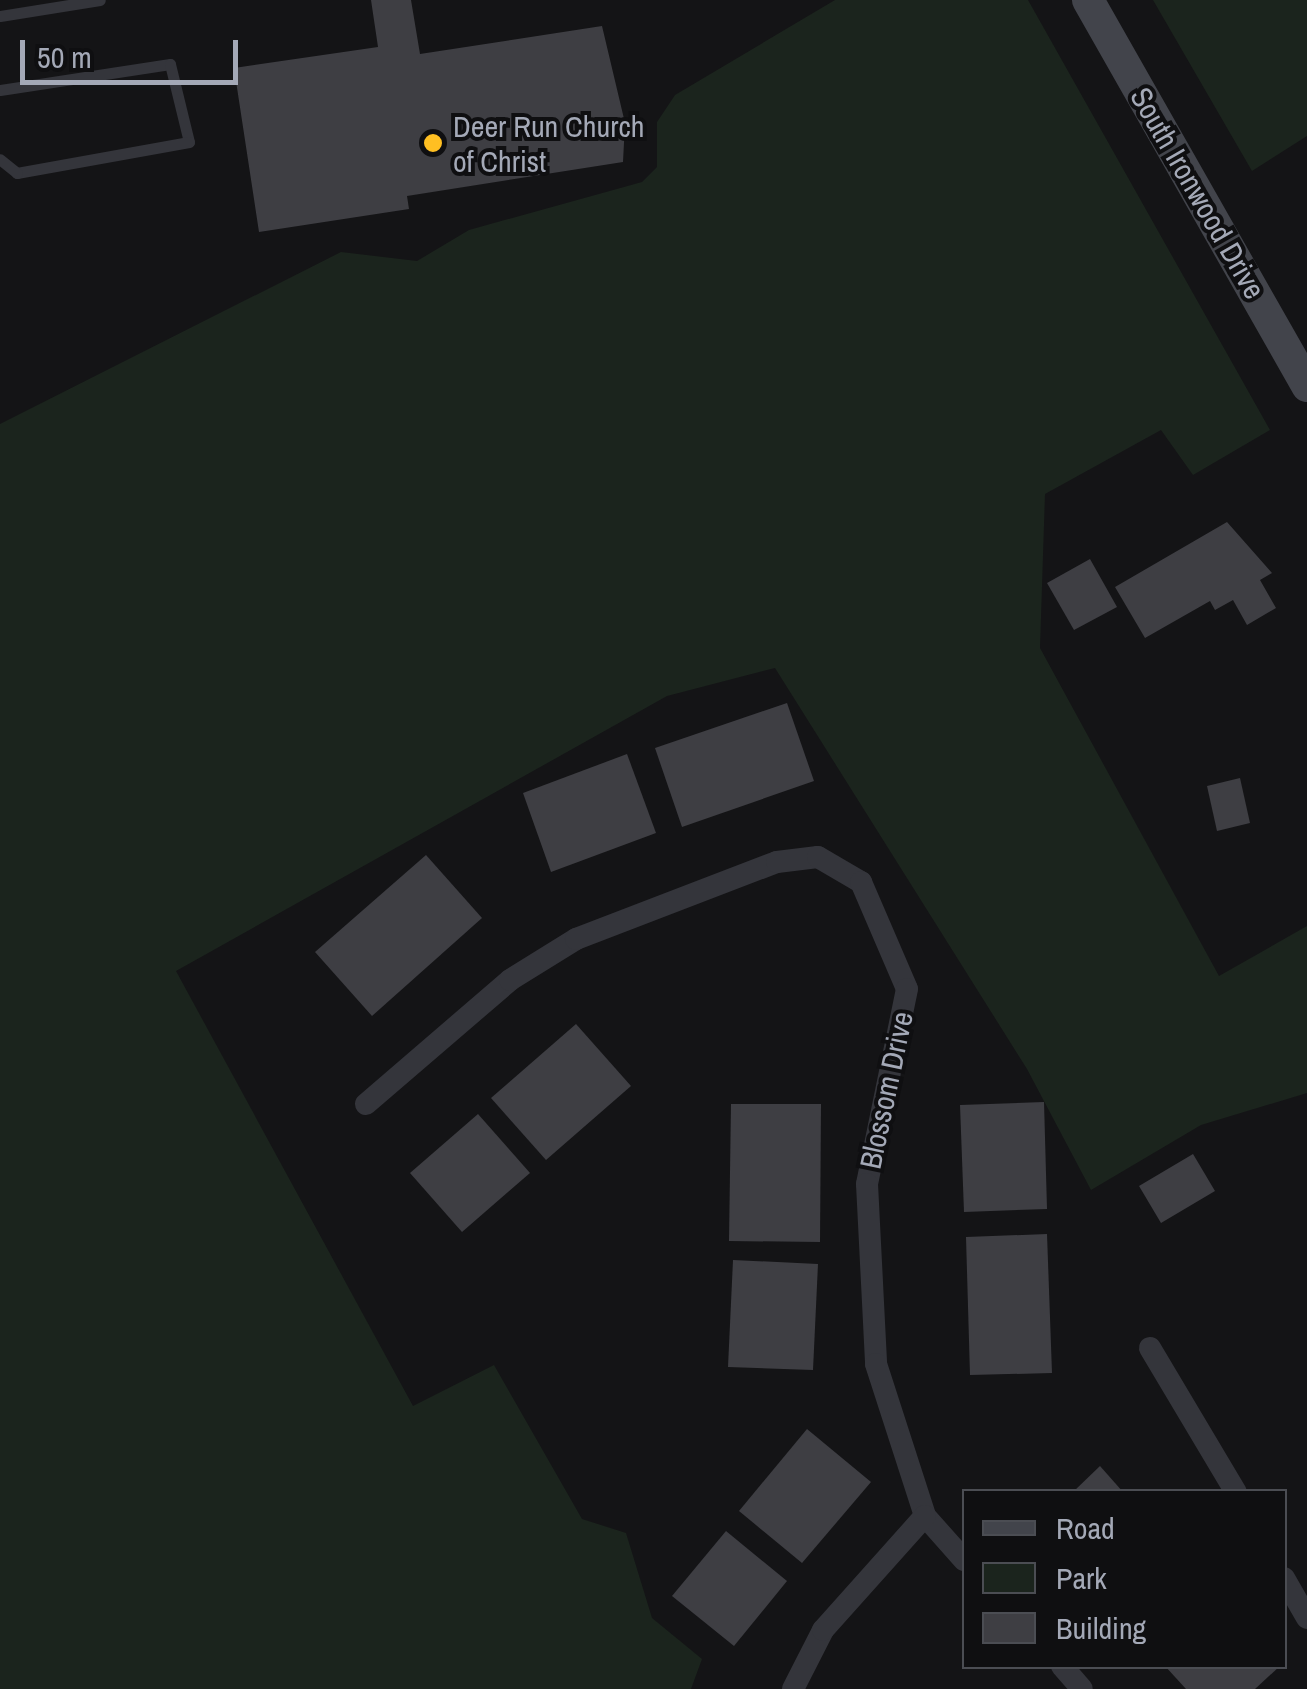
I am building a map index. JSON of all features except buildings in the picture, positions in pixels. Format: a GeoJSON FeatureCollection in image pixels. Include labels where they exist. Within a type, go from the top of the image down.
{"type":"FeatureCollection","features":[{"type":"Feature","properties":{"kind":"main road","name":"South Ironwood Drive"},"geometry":{"type":"LineString","coordinates":[[1088,0],[1307,386]]}},
{"type":"Feature","properties":{"kind":"street","name":"Blossom Drive"},"geometry":{"type":"LineString","coordinates":[[366,1104],[510,980],[576,939],[777,862],[818,857],[861,882],[907,989],[867,1184],[876,1364],[925,1516],[962,1558]]}},
{"type":"Feature","properties":{"kind":"street"},"geometry":{"type":"LineString","coordinates":[[1150,1348],[1234,1489]]}},
{"type":"Feature","properties":{"kind":"street"},"geometry":{"type":"LineString","coordinates":[[793,1689],[824,1630],[925,1516]]}},
{"type":"Feature","properties":{"kind":"street"},"geometry":{"type":"LineString","coordinates":[[1287,1583],[1307,1618]]}},
{"type":"Feature","properties":{"kind":"street"},"geometry":{"type":"LineString","coordinates":[[1065,1669],[1082,1689]]}},
{"type":"Feature","properties":{"kind":"lane"},"geometry":{"type":"LineString","coordinates":[[0,16],[100,0]]}},
{"type":"Feature","properties":{"kind":"lane"},"geometry":{"type":"LineString","coordinates":[[0,90],[170,64],[189,142],[17,174],[0,159]]}},
{"type":"Feature","properties":{"kind":"green space"},"geometry":{"type":"Polygon","coordinates":[[[835,0],[1028,0],[1270,430],[1193,475],[1161,430],[1045,494],[1040,648],[1219,976],[1307,926],[1307,1093],[1201,1125],[1091,1190],[1027,1069],[775,668],[667,696],[176,971],[413,1406],[494,1365],[582,1519],[626,1533],[652,1618],[702,1659],[691,1689],[0,1689],[0,424],[341,252],[417,261],[469,230],[642,182],[657,167],[657,122],[675,95],[835,0]]]}},
{"type":"Feature","properties":{"kind":"green space"},"geometry":{"type":"Polygon","coordinates":[[[1153,0],[1307,0],[1307,136],[1252,171],[1153,0]]]}},
{"type":"Feature","properties":{"kind":"place","name":"Deer Run Church of Christ"},"geometry":{"type":"Point","coordinates":[433,143]}}]}
